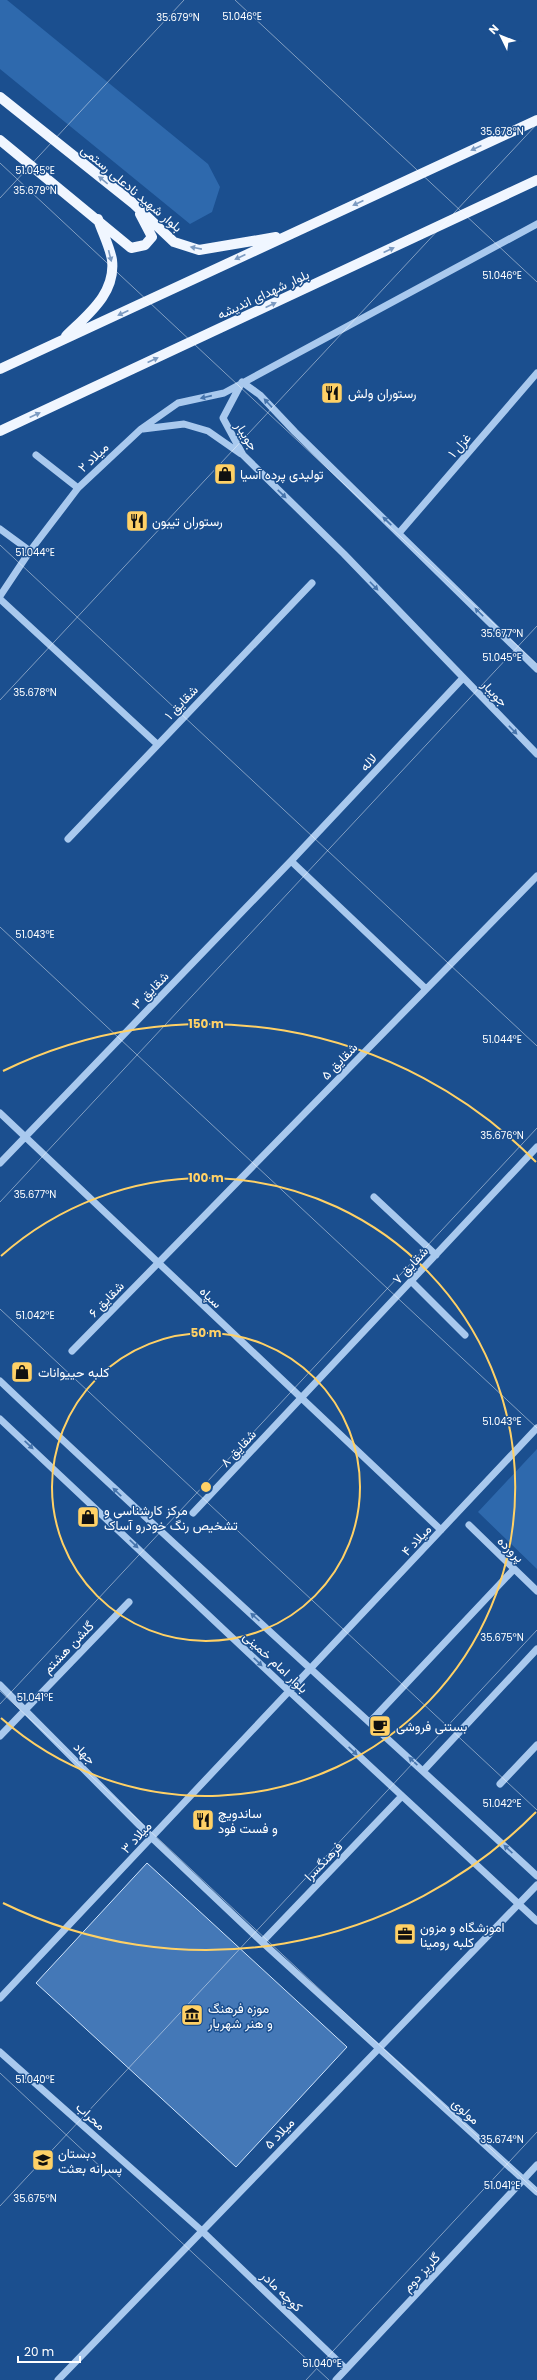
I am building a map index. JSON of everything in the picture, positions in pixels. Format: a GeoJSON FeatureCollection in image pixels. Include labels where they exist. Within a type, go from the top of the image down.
{"type":"FeatureCollection","features":[{"type":"Feature","properties":{"kind":"main road","name":"بلوار شهید نادعلی رستمی"},"geometry":{"type":"LineString","coordinates":[[0,97],[134,204],[174,242],[199,250],[289,234]]}},
{"type":"Feature","properties":{"kind":"main road"},"geometry":{"type":"LineString","coordinates":[[0,369],[537,120]]}},
{"type":"Feature","properties":{"kind":"main road"},"geometry":{"type":"LineString","coordinates":[[0,140],[98,219],[131,248],[145,246],[152,237],[134,204]]}},
{"type":"Feature","properties":{"kind":"main road","name":"بلوار شهدای اندیشه"},"geometry":{"type":"LineString","coordinates":[[0,431],[537,180]]}},
{"type":"Feature","properties":{"kind":"main road"},"geometry":{"type":"LineString","coordinates":[[58,343],[100,304],[110,282],[112,260],[98,219]]}},
{"type":"Feature","properties":{"kind":"street","name":"میلاد ۲"},"geometry":{"type":"LineString","coordinates":[[0,596],[30,551],[78,488],[141,429],[178,403],[224,393],[537,224]]}},
{"type":"Feature","properties":{"kind":"street","name":"غزل ۱"},"geometry":{"type":"LineString","coordinates":[[399,533],[537,373]]}},
{"type":"Feature","properties":{"kind":"street","name":"جویبار"},"geometry":{"type":"LineString","coordinates":[[242,382],[223,418],[243,455],[344,554],[537,754]]}},
{"type":"Feature","properties":{"kind":"street"},"geometry":{"type":"LineString","coordinates":[[242,382],[260,395],[295,432],[537,669]]}},
{"type":"Feature","properties":{"kind":"street"},"geometry":{"type":"LineString","coordinates":[[141,429],[184,424],[208,431],[243,455]]}},
{"type":"Feature","properties":{"kind":"street"},"geometry":{"type":"LineString","coordinates":[[36,455],[78,488]]}},
{"type":"Feature","properties":{"kind":"street"},"geometry":{"type":"LineString","coordinates":[[0,529],[30,551]]}},
{"type":"Feature","properties":{"kind":"street","name":"شقایق ۱"},"geometry":{"type":"LineString","coordinates":[[68,839],[312,583]]}},
{"type":"Feature","properties":{"kind":"street"},"geometry":{"type":"LineString","coordinates":[[0,599],[157,744]]}},
{"type":"Feature","properties":{"kind":"street","name":"لاله"},"geometry":{"type":"LineString","coordinates":[[291,862],[463,678]]}},
{"type":"Feature","properties":{"kind":"street"},"geometry":{"type":"LineString","coordinates":[[291,862],[426,989]]}},
{"type":"Feature","properties":{"kind":"street","name":"شقایق ۳"},"geometry":{"type":"LineString","coordinates":[[0,1162],[291,862]]}},
{"type":"Feature","properties":{"kind":"street","name":"شقایق ۵"},"geometry":{"type":"LineString","coordinates":[[158,1264],[537,876]]}},
{"type":"Feature","properties":{"kind":"street","name":"سپاه"},"geometry":{"type":"LineString","coordinates":[[0,1113],[441,1530]]}},
{"type":"Feature","properties":{"kind":"street","name":"شقایق ۷"},"geometry":{"type":"LineString","coordinates":[[301,1398],[537,1147]]}},
{"type":"Feature","properties":{"kind":"street"},"geometry":{"type":"LineString","coordinates":[[374,1197],[436,1255]]}},
{"type":"Feature","properties":{"kind":"street","name":"شقایق ۶"},"geometry":{"type":"LineString","coordinates":[[72,1351],[158,1264]]}},
{"type":"Feature","properties":{"kind":"street"},"geometry":{"type":"LineString","coordinates":[[411,1281],[465,1336]]}},
{"type":"Feature","properties":{"kind":"street","name":"بلوار امام خمینی"},"geometry":{"type":"LineString","coordinates":[[0,1380],[143,1516],[312,1668],[537,1876]]}},
{"type":"Feature","properties":{"kind":"street","name":"شقایق ۸"},"geometry":{"type":"LineString","coordinates":[[193,1513],[301,1398]]}},
{"type":"Feature","properties":{"kind":"street","name":"بلوار امام خمینی"},"geometry":{"type":"LineString","coordinates":[[0,1419],[290,1692],[537,1921]]}},
{"type":"Feature","properties":{"kind":"street","name":"میلاد ۴"},"geometry":{"type":"LineString","coordinates":[[290,1692],[537,1428]]}},
{"type":"Feature","properties":{"kind":"street","name":"پرورده"},"geometry":{"type":"LineString","coordinates":[[469,1525],[537,1591]]}},
{"type":"Feature","properties":{"kind":"street"},"geometry":{"type":"LineString","coordinates":[[370,1722],[514,1569]]}},
{"type":"Feature","properties":{"kind":"street","name":"گلشن هشتم"},"geometry":{"type":"LineString","coordinates":[[0,1736],[129,1602]]}},
{"type":"Feature","properties":{"kind":"street"},"geometry":{"type":"LineString","coordinates":[[423,1771],[537,1649]]}},
{"type":"Feature","properties":{"kind":"street","name":"جهاد"},"geometry":{"type":"LineString","coordinates":[[0,1685],[152,1838]]}},
{"type":"Feature","properties":{"kind":"street","name":"میلاد ۳"},"geometry":{"type":"LineString","coordinates":[[0,1998],[290,1692]]}},
{"type":"Feature","properties":{"kind":"street"},"geometry":{"type":"LineString","coordinates":[[500,1784],[537,1745]]}},
{"type":"Feature","properties":{"kind":"street","name":"فرهنگسرا"},"geometry":{"type":"LineString","coordinates":[[262,1942],[402,1796]]}},
{"type":"Feature","properties":{"kind":"street"},"geometry":{"type":"LineString","coordinates":[[152,1838],[262,1942],[378,2048]]}},
{"type":"Feature","properties":{"kind":"street","name":"میلاد ۵"},"geometry":{"type":"LineString","coordinates":[[58,2380],[537,1885]]}},
{"type":"Feature","properties":{"kind":"street","name":"مولوی"},"geometry":{"type":"LineString","coordinates":[[378,2048],[537,2192]]}},
{"type":"Feature","properties":{"kind":"street","name":"محراب"},"geometry":{"type":"LineString","coordinates":[[0,2052],[202,2231]]}},
{"type":"Feature","properties":{"kind":"street","name":"گلریز دوم"},"geometry":{"type":"LineString","coordinates":[[336,2380],[537,2165]]}},
{"type":"Feature","properties":{"kind":"street","name":"کوچه مادر"},"geometry":{"type":"LineString","coordinates":[[202,2231],[346,2369]]}},
{"type":"Feature","properties":{"kind":"shaded area"},"geometry":{"type":"Polygon","coordinates":[[[0,0],[7,0],[208,164],[220,187],[212,212],[190,224],[0,69],[0,0]]]}},
{"type":"Feature","properties":{"kind":"shaded area"},"geometry":{"type":"Polygon","coordinates":[[[537,1449],[537,1569],[478,1512],[537,1449]]]}},
{"type":"Feature","properties":{"kind":"building","name":"موزه فرهنگ و هنر شهریار"},"geometry":{"type":"Polygon","coordinates":[[[147,1863],[347,2047],[236,2167],[36,1983],[147,1863]]]}},
{"type":"Feature","properties":{"kind":"place","name":"رستوران ولش"},"geometry":{"type":"Point","coordinates":[332,393]}},
{"type":"Feature","properties":{"kind":"place","name":"تولیدی پرده آسیا"},"geometry":{"type":"Point","coordinates":[225,474]}},
{"type":"Feature","properties":{"kind":"place","name":"رستوران تیبون"},"geometry":{"type":"Point","coordinates":[137,521]}},
{"type":"Feature","properties":{"kind":"place","name":"کلبه حییوانات"},"geometry":{"type":"Point","coordinates":[22,1372]}},
{"type":"Feature","properties":{"kind":"place","name":"مرکز کارشناسی و تشخیص رنگ خودرو آساک"},"geometry":{"type":"Point","coordinates":[88,1517]}},
{"type":"Feature","properties":{"kind":"place","name":"بستنی فروشی"},"geometry":{"type":"Point","coordinates":[380,1726]}},
{"type":"Feature","properties":{"kind":"place","name":"ساندویچ و فست فود"},"geometry":{"type":"Point","coordinates":[203,1820]}},
{"type":"Feature","properties":{"kind":"place","name":"اموزشگاه و مزون کلبه رومینا"},"geometry":{"type":"Point","coordinates":[405,1934]}},
{"type":"Feature","properties":{"kind":"place","name":"موزه فرهنگ و هنر شهریار"},"geometry":{"type":"Point","coordinates":[192,2015]}},
{"type":"Feature","properties":{"kind":"place","name":"دبستان پسرانه بعثت"},"geometry":{"type":"Point","coordinates":[43,2160]}}]}
